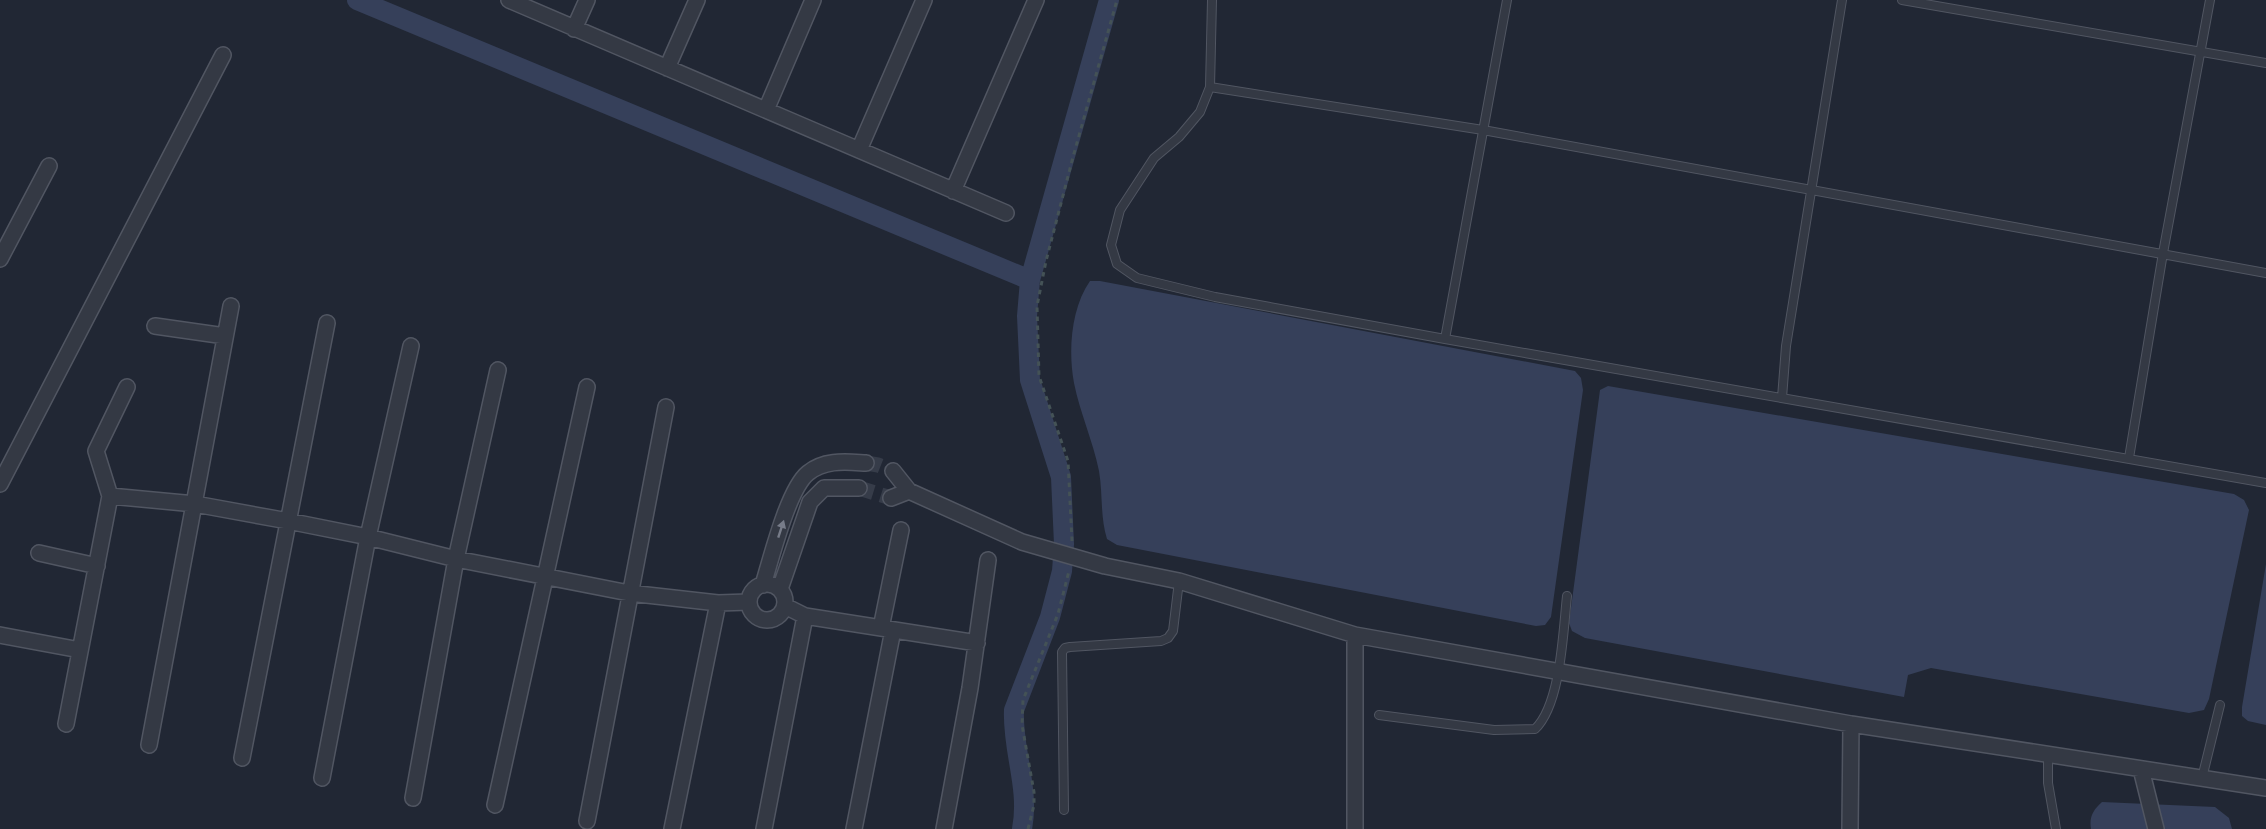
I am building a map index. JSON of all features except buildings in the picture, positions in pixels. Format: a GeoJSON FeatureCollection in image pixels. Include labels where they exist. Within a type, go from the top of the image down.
{"type":"FeatureCollection","features":[{"type":"Feature","properties":{"kind":"street"},"geometry":{"type":"LineString","coordinates":[[509,0],[1006,213]]}},
{"type":"Feature","properties":{"kind":"street"},"geometry":{"type":"LineString","coordinates":[[574,29],[586,0]]}},
{"type":"Feature","properties":{"kind":"street"},"geometry":{"type":"LineString","coordinates":[[667,68],[697,0]]}},
{"type":"Feature","properties":{"kind":"street"},"geometry":{"type":"LineString","coordinates":[[766,110],[813,0]]}},
{"type":"Feature","properties":{"kind":"street"},"geometry":{"type":"LineString","coordinates":[[859,150],[924,0]]}},
{"type":"Feature","properties":{"kind":"street"},"geometry":{"type":"LineString","coordinates":[[953,191],[1036,0]]}},
{"type":"Feature","properties":{"kind":"street"},"geometry":{"type":"LineString","coordinates":[[0,484],[223,55]]}},
{"type":"Feature","properties":{"kind":"street"},"geometry":{"type":"LineString","coordinates":[[0,259],[49,166]]}},
{"type":"Feature","properties":{"kind":"street"},"geometry":{"type":"LineString","coordinates":[[149,745],[231,306]]}},
{"type":"Feature","properties":{"kind":"street"},"geometry":{"type":"LineString","coordinates":[[242,758],[327,323]]}},
{"type":"Feature","properties":{"kind":"street"},"geometry":{"type":"LineString","coordinates":[[155,326],[225,336]]}},
{"type":"Feature","properties":{"kind":"street"},"geometry":{"type":"LineString","coordinates":[[322,778],[368,537],[411,346]]}},
{"type":"Feature","properties":{"kind":"street"},"geometry":{"type":"LineString","coordinates":[[413,798],[456,559],[498,370]]}},
{"type":"Feature","properties":{"kind":"street"},"geometry":{"type":"LineString","coordinates":[[66,724],[110,496],[96,451],[127,387]]}},
{"type":"Feature","properties":{"kind":"street"},"geometry":{"type":"LineString","coordinates":[[495,805],[586,387]]}},
{"type":"Feature","properties":{"kind":"street"},"geometry":{"type":"LineString","coordinates":[[587,820],[666,407]]}},
{"type":"Feature","properties":{"kind":"street"},"geometry":{"type":"LineString","coordinates":[[763,585],[790,502],[807,473],[837,461],[866,463]]}},
{"type":"Feature","properties":{"kind":"street"},"geometry":{"type":"LineString","coordinates":[[893,471],[909,491],[1022,542],[1105,566],[1179,581],[1355,635],[1851,724],[2266,788]]}},
{"type":"Feature","properties":{"kind":"street"},"geometry":{"type":"LineString","coordinates":[[780,589],[810,502],[824,488],[859,488]]}},
{"type":"Feature","properties":{"kind":"street"},"geometry":{"type":"LineString","coordinates":[[891,498],[909,491]]}},
{"type":"Feature","properties":{"kind":"street"},"geometry":{"type":"LineString","coordinates":[[110,496],[195,504],[288,521],[368,537],[456,559],[629,593],[718,603],[749,602]]}},
{"type":"Feature","properties":{"kind":"street"},"geometry":{"type":"LineString","coordinates":[[854,829],[902,530]]}},
{"type":"Feature","properties":{"kind":"street"},"geometry":{"type":"LineString","coordinates":[[39,553],[97,566]]}},
{"type":"Feature","properties":{"kind":"street"},"geometry":{"type":"LineString","coordinates":[[944,829],[977,643],[988,560]]}},
{"type":"Feature","properties":{"kind":"street"},"geometry":{"type":"LineString","coordinates":[[769,584],[780,589],[785,600],[785,606],[779,616],[768,621],[757,618],[752,613],[749,602],[753,591],[763,585],[769,584]]}},
{"type":"Feature","properties":{"kind":"street"},"geometry":{"type":"LineString","coordinates":[[672,829],[718,603]]}},
{"type":"Feature","properties":{"kind":"street"},"geometry":{"type":"LineString","coordinates":[[785,606],[805,616],[977,643]]}},
{"type":"Feature","properties":{"kind":"street"},"geometry":{"type":"LineString","coordinates":[[764,829],[805,616]]}},
{"type":"Feature","properties":{"kind":"street"},"geometry":{"type":"LineString","coordinates":[[0,635],[80,650]]}},
{"type":"Feature","properties":{"kind":"street"},"geometry":{"type":"LineString","coordinates":[[1354,829],[1355,635]]}},
{"type":"Feature","properties":{"kind":"street"},"geometry":{"type":"LineString","coordinates":[[1851,724],[1851,829]]}},
{"type":"Feature","properties":{"kind":"street"},"geometry":{"type":"LineString","coordinates":[[2141,769],[2156,829]]}},
{"type":"Feature","properties":{"kind":"lane"},"geometry":{"type":"LineString","coordinates":[[1212,0],[1210,87],[1200,112],[1179,137],[1154,158],[1119,210],[1111,245],[1118,264],[1137,278],[1215,297],[1444,339],[2266,483]]}},
{"type":"Feature","properties":{"kind":"lane"},"geometry":{"type":"LineString","coordinates":[[1444,339],[1507,0]]}},
{"type":"Feature","properties":{"kind":"lane"},"geometry":{"type":"LineString","coordinates":[[1782,398],[1786,345],[1842,0]]}},
{"type":"Feature","properties":{"kind":"lane"},"geometry":{"type":"LineString","coordinates":[[1902,0],[2266,63]]}},
{"type":"Feature","properties":{"kind":"lane"},"geometry":{"type":"LineString","coordinates":[[2129,458],[2163,254],[2210,0]]}},
{"type":"Feature","properties":{"kind":"lane"},"geometry":{"type":"LineString","coordinates":[[1210,87],[1483,130],[2266,273]]}},
{"type":"Feature","properties":{"kind":"lane"},"geometry":{"type":"LineString","coordinates":[[1064,810],[1062,652],[1065,648],[1070,647],[1161,641],[1168,638],[1173,631],[1179,581]]}},
{"type":"Feature","properties":{"kind":"lane"},"geometry":{"type":"LineString","coordinates":[[1379,715],[1494,730],[1534,729],[1543,721],[1549,707],[1558,672],[1567,596]]}},
{"type":"Feature","properties":{"kind":"lane"},"geometry":{"type":"LineString","coordinates":[[2202,778],[2220,705]]}},
{"type":"Feature","properties":{"kind":"lane"},"geometry":{"type":"LineString","coordinates":[[2048,754],[2048,783],[2056,829]]}},
{"type":"Feature","properties":{"kind":"path"},"geometry":{"type":"LineString","coordinates":[[1072,546],[1068,461],[1039,376],[1037,306],[1073,157],[1117,0]]}},
{"type":"Feature","properties":{"kind":"path"},"geometry":{"type":"LineString","coordinates":[[1028,829],[1034,798],[1022,725],[1023,700],[1058,614],[1070,569]]}},
{"type":"Feature","properties":{"kind":"water"},"geometry":{"type":"Polygon","coordinates":[[[1090,281],[1100,281],[1575,371],[1581,378],[1583,390],[1551,617],[1545,625],[1536,626],[1117,545],[1107,539],[1103,522],[1099,471],[1074,383],[1071,357],[1075,317],[1090,281]]]}},
{"type":"Feature","properties":{"kind":"water"},"geometry":{"type":"Polygon","coordinates":[[[1608,386],[2234,494],[2244,500],[2249,510],[2209,699],[2204,710],[2189,713],[1931,668],[1908,675],[1904,697],[1585,638],[1572,631],[1569,623],[1600,390],[1608,386]]]}},
{"type":"Feature","properties":{"kind":"water"},"geometry":{"type":"Polygon","coordinates":[[[2266,564],[2266,725],[2248,721],[2242,716],[2242,707],[2266,564]]]}},
{"type":"Feature","properties":{"kind":"water"},"geometry":{"type":"Polygon","coordinates":[[[2102,802],[2215,807],[2229,818],[2232,829],[2091,829],[2092,814],[2102,802]]]}},
{"type":"Feature","properties":{"kind":"waterway"},"geometry":{"type":"LineString","coordinates":[[357,0],[1030,280]]}},
{"type":"Feature","properties":{"kind":"waterway"},"geometry":{"type":"LineString","coordinates":[[1022,829],[1024,799],[1014,710],[1050,617],[1062,571],[1064,544],[1061,477],[1030,380],[1027,316],[1030,280],[1109,0]]}},
{"type":"Feature","properties":{"kind":"tunnel"},"geometry":{"type":"LineString","coordinates":[[866,463],[893,471]]}},
{"type":"Feature","properties":{"kind":"tunnel"},"geometry":{"type":"LineString","coordinates":[[859,488],[891,498]]}}]}
